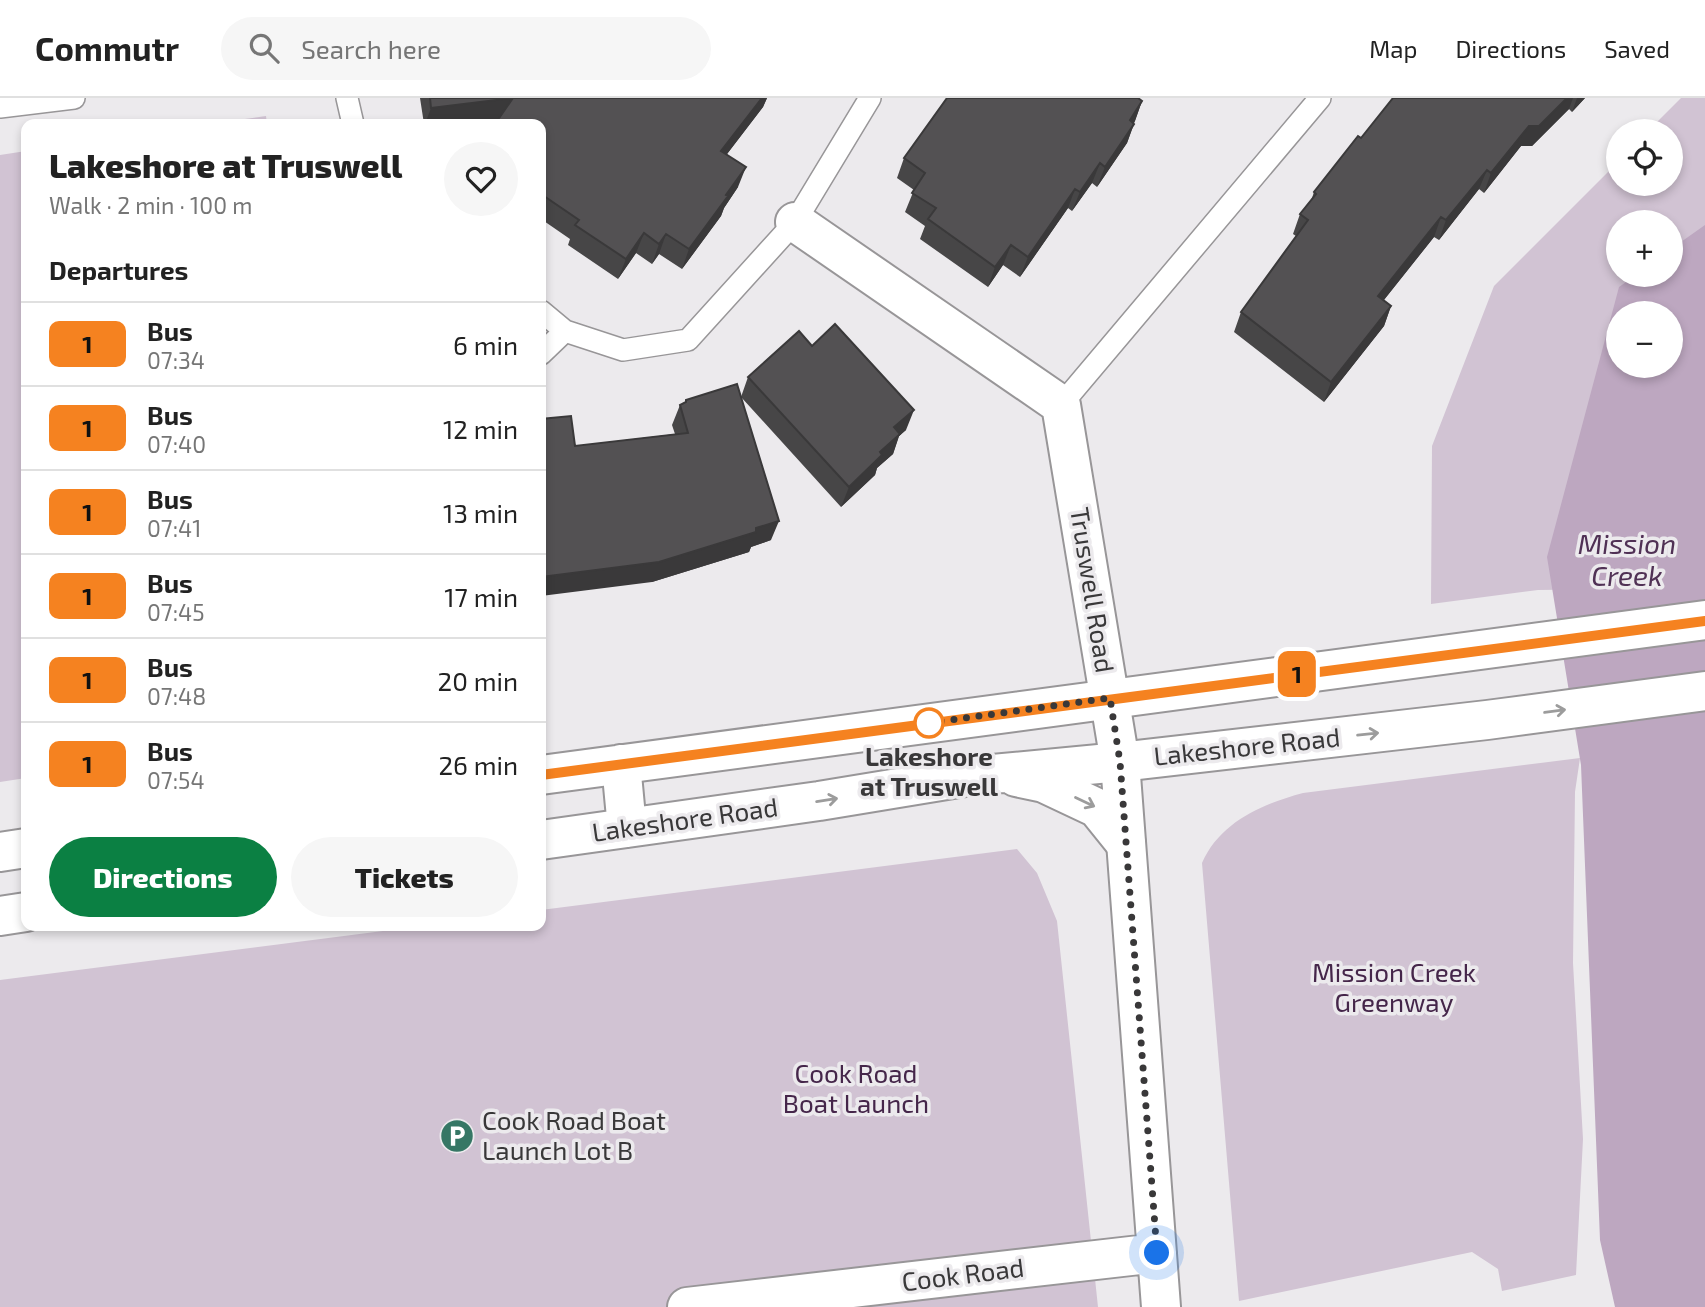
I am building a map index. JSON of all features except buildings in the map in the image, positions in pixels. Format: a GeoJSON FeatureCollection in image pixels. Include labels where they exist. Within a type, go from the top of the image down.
{"type":"FeatureCollection","features":[{"type":"Feature","properties":{"kind":"main road"},"geometry":{"type":"LineString","coordinates":[[796,222],[1061,405]]}},
{"type":"Feature","properties":{"kind":"main road","name":"Truswell Road"},"geometry":{"type":"LineString","coordinates":[[1061,405],[1120,762],[1161,1307]]}},
{"type":"Feature","properties":{"kind":"main road"},"geometry":{"type":"LineString","coordinates":[[546,774],[1705,620]]}},
{"type":"Feature","properties":{"kind":"main road","name":"Lakeshore Road"},"geometry":{"type":"LineString","coordinates":[[546,839],[997,773],[1120,762],[1487,720],[1705,691]]}},
{"type":"Feature","properties":{"kind":"main road"},"geometry":{"type":"LineString","coordinates":[[621,764],[627,828]]}},
{"type":"Feature","properties":{"kind":"main road"},"geometry":{"type":"LineString","coordinates":[[997,773],[1044,783],[1097,808],[1126,845]]}},
{"type":"Feature","properties":{"kind":"main road"},"geometry":{"type":"LineString","coordinates":[[0,852],[21,849]]}},
{"type":"Feature","properties":{"kind":"main road"},"geometry":{"type":"LineString","coordinates":[[0,916],[21,913]]}},
{"type":"Feature","properties":{"kind":"main road","name":"Cook Road"},"geometry":{"type":"LineString","coordinates":[[687,1307],[1157,1253]]}},
{"type":"Feature","properties":{"kind":"lane"},"geometry":{"type":"LineString","coordinates":[[0,107],[74,98]]}},
{"type":"Feature","properties":{"kind":"lane"},"geometry":{"type":"LineString","coordinates":[[347,98],[353,119]]}},
{"type":"Feature","properties":{"kind":"lane"},"geometry":{"type":"LineString","coordinates":[[546,315],[565,331],[622,350],[688,340],[796,222],[870,98]]}},
{"type":"Feature","properties":{"kind":"lane"},"geometry":{"type":"LineString","coordinates":[[1061,405],[1320,98]]}},
{"type":"Feature","properties":{"kind":"lane"},"geometry":{"type":"LineString","coordinates":[[546,349],[565,331]]}},
{"type":"Feature","properties":{"kind":"green space"},"geometry":{"type":"Polygon","coordinates":[[[1681,98],[1705,98],[1705,588],[1538,590],[1431,604],[1432,446],[1494,286],[1606,174],[1606,196],[1683,196],[1683,119],[1660,119],[1681,98]]]}},
{"type":"Feature","properties":{"kind":"green space"},"geometry":{"type":"Polygon","coordinates":[[[266,116],[266,119],[244,119],[266,116]]]}},
{"type":"Feature","properties":{"kind":"green space"},"geometry":{"type":"Polygon","coordinates":[[[21,152],[21,779],[0,782],[0,155],[21,152]]]}},
{"type":"Feature","properties":{"kind":"green space","name":"Mission Creek Greenway"},"geometry":{"type":"Polygon","coordinates":[[[1580,758],[1575,792],[1573,963],[1583,1139],[1576,1275],[1502,1291],[1498,1269],[1472,1252],[1239,1301],[1202,863],[1210,849],[1220,836],[1244,817],[1272,803],[1303,793],[1580,758]]]}},
{"type":"Feature","properties":{"kind":"green space","name":"Cook Road Boat Launch"},"geometry":{"type":"Polygon","coordinates":[[[1017,849],[1037,873],[1057,921],[1098,1307],[0,1307],[0,980],[383,931],[546,931],[546,909],[1017,849]]]}},
{"type":"Feature","properties":{"kind":"water","name":"Mission Creek"},"geometry":{"type":"Polygon","coordinates":[[[1705,225],[1705,1307],[1615,1307],[1600,1240],[1581,765],[1547,557],[1606,336],[1606,378],[1683,378],[1683,301],[1615,301],[1619,287],[1683,287],[1683,241],[1705,225]]]}},
{"type":"Feature","properties":{"kind":"bus line","name":"1"},"geometry":{"type":"LineString","coordinates":[[546,774],[1705,621]]}},
{"type":"Feature","properties":{"kind":"place","name":"Lakeshore at Truswell"},"geometry":{"type":"Point","coordinates":[929,723]}},
{"type":"Feature","properties":{"kind":"place","name":"Cook Road Boat Launch Lot B"},"geometry":{"type":"Point","coordinates":[457,1136]}},
{"type":"Feature","properties":{"kind":"route"},"geometry":{"type":"LineString","coordinates":[[929,723],[1110,698],[1120,762],[1157,1253]]}}]}
